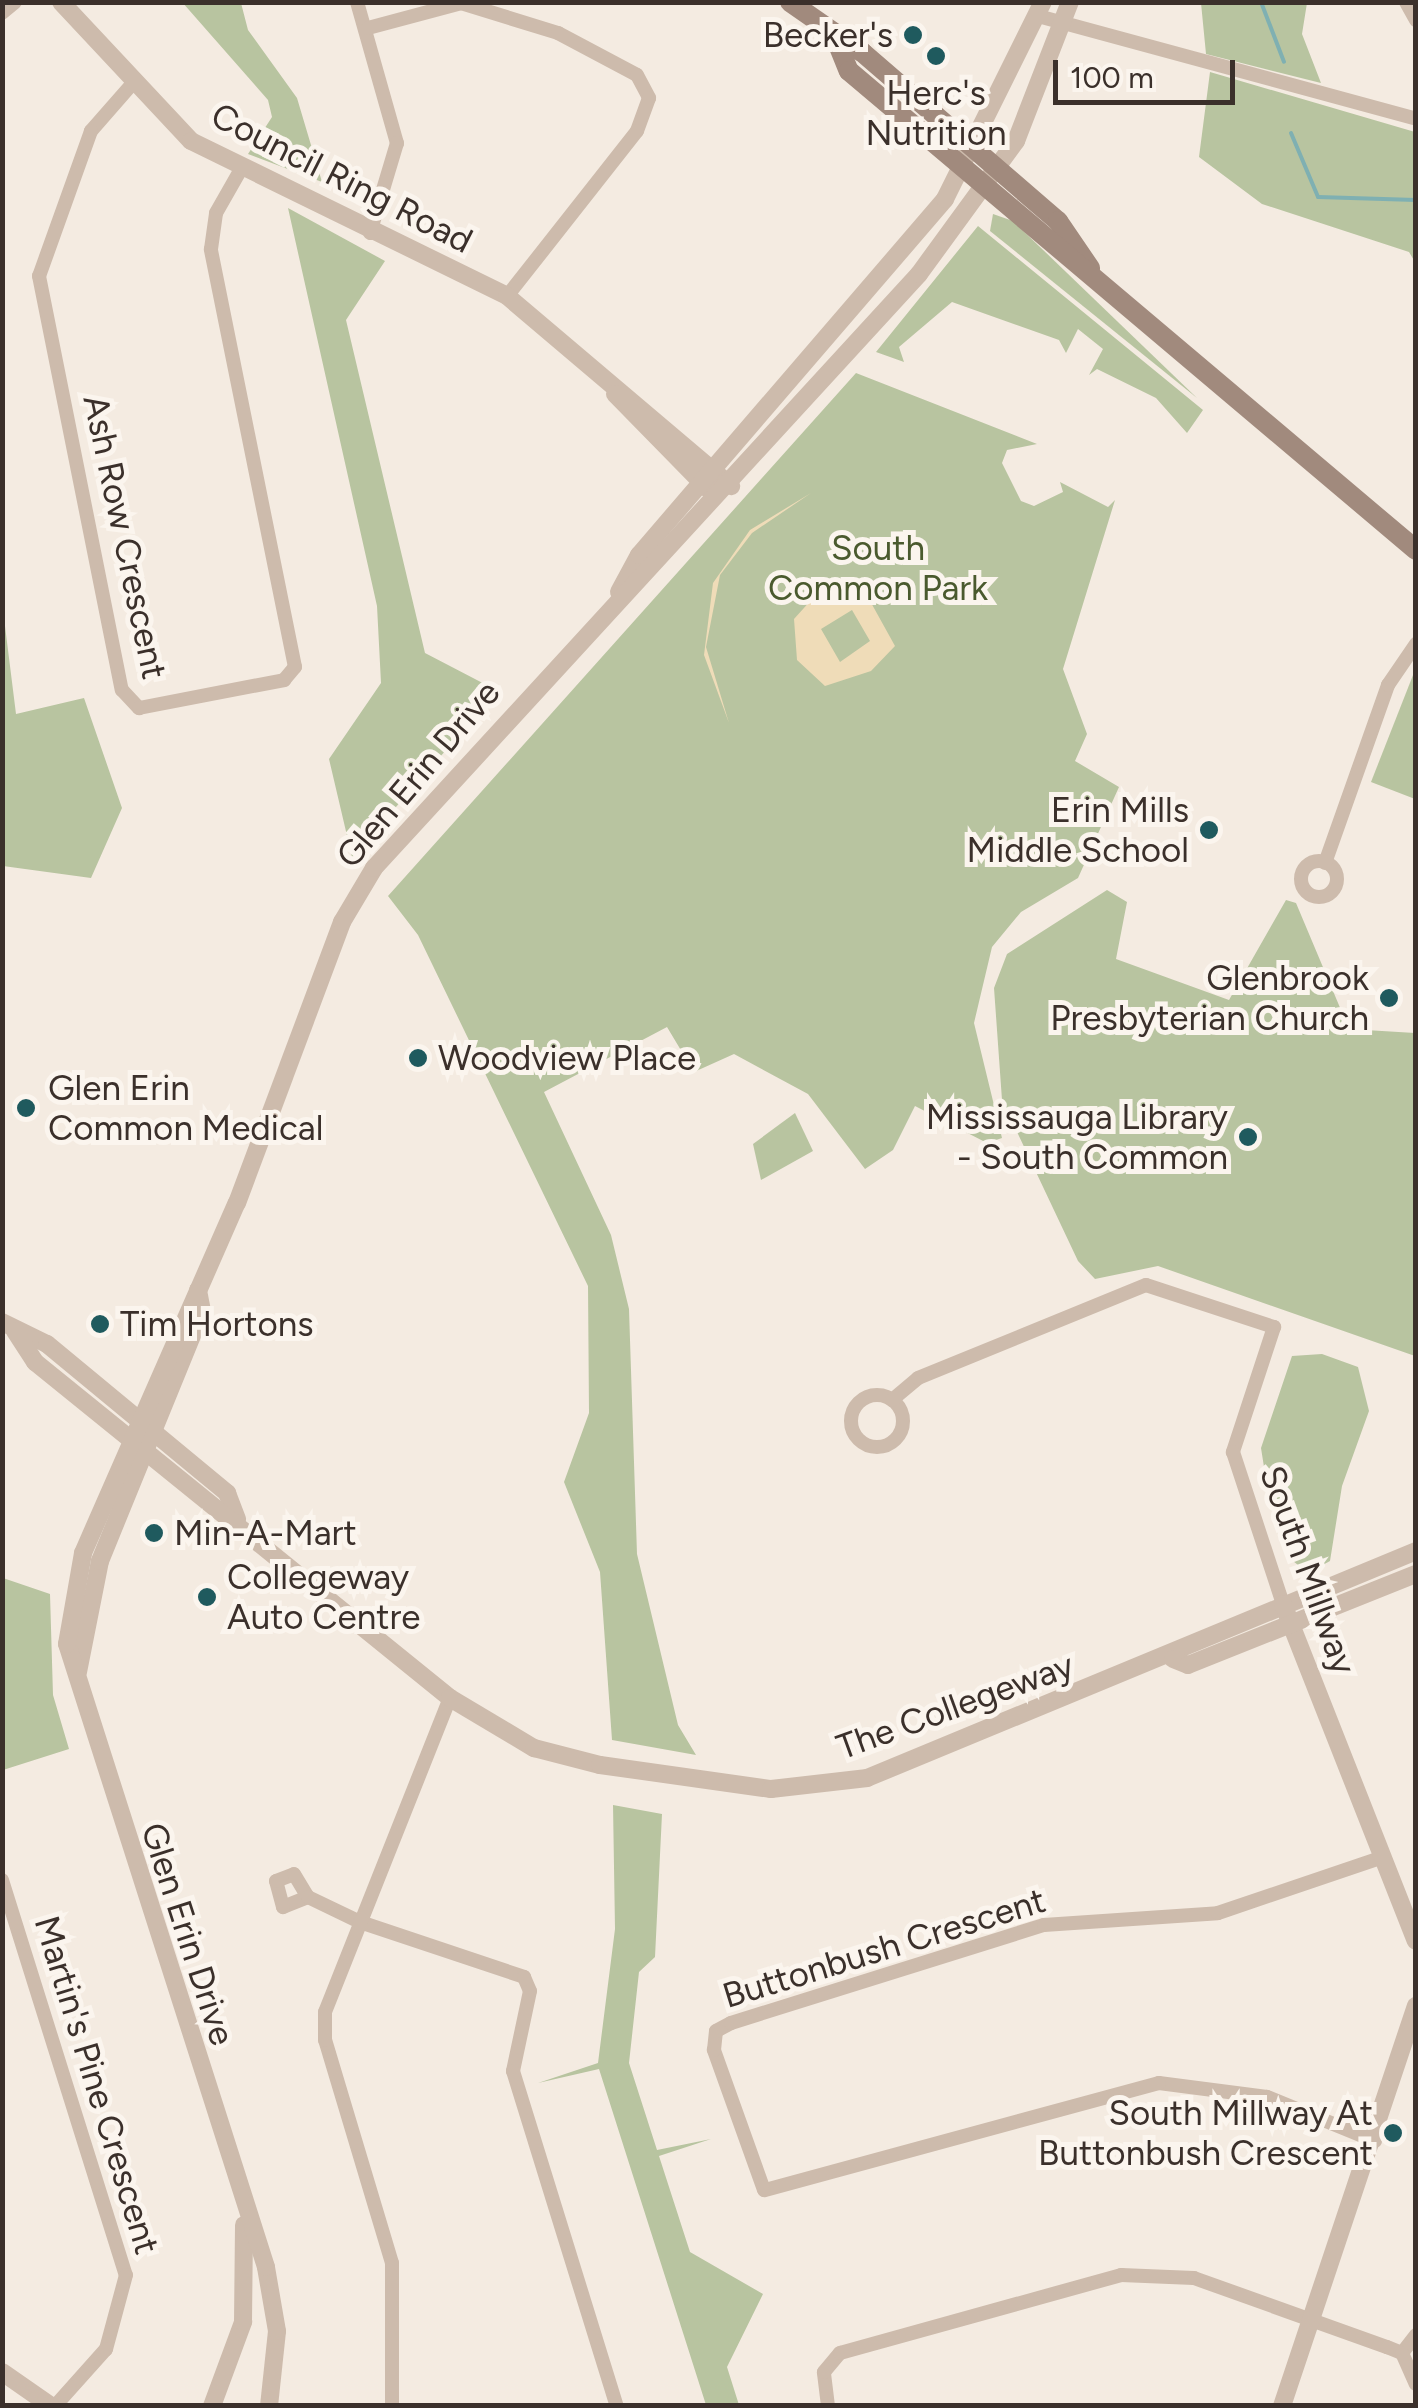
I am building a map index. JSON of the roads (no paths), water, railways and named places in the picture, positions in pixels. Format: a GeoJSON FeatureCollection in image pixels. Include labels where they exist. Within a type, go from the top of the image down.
{"type":"FeatureCollection","features":[{"type":"Feature","properties":{"kind":"main road"},"geometry":{"type":"LineString","coordinates":[[790,2],[837,42],[862,52],[974,149],[990,177]]}},
{"type":"Feature","properties":{"kind":"main road"},"geometry":{"type":"LineString","coordinates":[[837,42],[849,71],[964,168],[990,177],[1078,239],[1090,268],[1416,550]]}},
{"type":"Feature","properties":{"kind":"street"},"geometry":{"type":"LineString","coordinates":[[2,13],[15,2]]}},
{"type":"Feature","properties":{"kind":"street","name":"Council Ring Road"},"geometry":{"type":"LineString","coordinates":[[61,2],[132,83],[192,142],[240,171],[506,296],[725,493]]}},
{"type":"Feature","properties":{"kind":"street"},"geometry":{"type":"LineString","coordinates":[[357,2],[368,28],[398,143],[370,233]]}},
{"type":"Feature","properties":{"kind":"street"},"geometry":{"type":"LineString","coordinates":[[368,28],[461,2],[496,10],[638,75],[649,98],[637,131],[506,296]]}},
{"type":"Feature","properties":{"kind":"street","name":"Glen Erin Drive"},"geometry":{"type":"LineString","coordinates":[[268,2406],[274,2298],[77,1677],[66,1618],[127,1438],[198,1290],[342,922],[374,868],[614,602],[725,493],[900,296],[990,177],[1064,23],[1070,2]]}},
{"type":"Feature","properties":{"kind":"street"},"geometry":{"type":"LineString","coordinates":[[1406,2],[1416,20]]}},
{"type":"Feature","properties":{"kind":"street"},"geometry":{"type":"LineString","coordinates":[[1040,9],[1064,23],[1416,119]]}},
{"type":"Feature","properties":{"kind":"street","name":"Glen Erin Drive"},"geometry":{"type":"LineString","coordinates":[[614,602],[639,555],[886,278],[964,168],[1040,9]]}},
{"type":"Feature","properties":{"kind":"street","name":"Ash Row Crescent"},"geometry":{"type":"LineString","coordinates":[[132,83],[91,130],[40,276],[122,690],[140,708],[284,680],[296,667],[211,249],[216,213],[240,171]]}},
{"type":"Feature","properties":{"kind":"street"},"geometry":{"type":"LineString","coordinates":[[1325,862],[1388,684],[1416,644]]}},
{"type":"Feature","properties":{"kind":"street","name":"South Millway"},"geometry":{"type":"LineString","coordinates":[[892,1400],[918,1378],[1146,1284],[1274,1328],[1233,1452],[1283,1604],[1416,1942]]}},
{"type":"Feature","properties":{"kind":"street","name":"Glen Erin Drive"},"geometry":{"type":"LineString","coordinates":[[77,1677],[100,1560],[155,1434],[202,1311],[198,1290]]}},
{"type":"Feature","properties":{"kind":"street","name":"The Collegeway"},"geometry":{"type":"LineString","coordinates":[[9,1327],[47,1344],[227,1493],[237,1519]]}},
{"type":"Feature","properties":{"kind":"street","name":"The Collegeway"},"geometry":{"type":"LineString","coordinates":[[9,1327],[35,1362],[146,1455],[237,1519],[450,1698],[558,1756],[802,1789],[896,1769],[1173,1658],[1180,1645],[1416,1551]]}},
{"type":"Feature","properties":{"kind":"street","name":"The Collegeway"},"geometry":{"type":"LineString","coordinates":[[1173,1658],[1188,1665],[1416,1574]]}},
{"type":"Feature","properties":{"kind":"street"},"geometry":{"type":"LineString","coordinates":[[392,2406],[392,2263],[325,2040],[326,2012],[450,1698]]}},
{"type":"Feature","properties":{"kind":"street","name":"Buttonbush Crescent"},"geometry":{"type":"LineString","coordinates":[[1375,2141],[1267,2097],[1159,2084],[764,2190],[714,2050],[716,2031],[730,2023],[1044,1925],[1218,1913],[1383,1857]]}},
{"type":"Feature","properties":{"kind":"street","name":"Martin's Pine Crescent"},"geometry":{"type":"LineString","coordinates":[[2,1880],[126,2275],[106,2349],[53,2406]]}},
{"type":"Feature","properties":{"kind":"street"},"geometry":{"type":"LineString","coordinates":[[308,1896],[360,1922],[524,1978],[530,1991],[513,2071],[618,2406]]}},
{"type":"Feature","properties":{"kind":"street"},"geometry":{"type":"LineString","coordinates":[[1282,2406],[1375,2141],[1416,2006]]}},
{"type":"Feature","properties":{"kind":"street","name":"Glen Erin Drive"},"geometry":{"type":"LineString","coordinates":[[212,2406],[243,2322],[243,2209]]}},
{"type":"Feature","properties":{"kind":"street"},"geometry":{"type":"LineString","coordinates":[[828,2406],[824,2372],[840,2353],[1121,2275],[1194,2278],[1402,2353],[1416,2384]]}},
{"type":"Feature","properties":{"kind":"street"},"geometry":{"type":"LineString","coordinates":[[1402,2353],[1416,2335]]}},
{"type":"Feature","properties":{"kind":"street"},"geometry":{"type":"LineString","coordinates":[[2,2372],[53,2406]]}},
{"type":"Feature","properties":{"kind":"waterway"},"geometry":{"type":"LineString","coordinates":[[1261,2],[1284,62]]}},
{"type":"Feature","properties":{"kind":"waterway"},"geometry":{"type":"LineString","coordinates":[[1291,133],[1318,197],[1416,200]]}},
{"type":"Feature","properties":{"kind":"place","name":"Becker's"},"geometry":{"type":"Point","coordinates":[913,35]}},
{"type":"Feature","properties":{"kind":"place","name":"Herc's Nutrition"},"geometry":{"type":"Point","coordinates":[936,56]}},
{"type":"Feature","properties":{"kind":"place","name":"Erin Mills Middle School"},"geometry":{"type":"Point","coordinates":[1209,830]}},
{"type":"Feature","properties":{"kind":"place","name":"Glenbrook Presbyterian Church"},"geometry":{"type":"Point","coordinates":[1389,998]}},
{"type":"Feature","properties":{"kind":"place","name":"Woodview Place"},"geometry":{"type":"Point","coordinates":[418,1058]}},
{"type":"Feature","properties":{"kind":"place","name":"Glen Erin Common Medical"},"geometry":{"type":"Point","coordinates":[26,1108]}},
{"type":"Feature","properties":{"kind":"place","name":"Mississauga Library - South Common"},"geometry":{"type":"Point","coordinates":[1248,1137]}},
{"type":"Feature","properties":{"kind":"place","name":"Tim Hortons"},"geometry":{"type":"Point","coordinates":[100,1324]}},
{"type":"Feature","properties":{"kind":"place","name":"Min-A-Mart"},"geometry":{"type":"Point","coordinates":[154,1533]}},
{"type":"Feature","properties":{"kind":"place","name":"Collegeway Auto Centre"},"geometry":{"type":"Point","coordinates":[207,1597]}},
{"type":"Feature","properties":{"kind":"place","name":"South Millway At Buttonbush Crescent"},"geometry":{"type":"Point","coordinates":[1393,2133]}},
{"type":"Feature","properties":{"kind":"park label","name":"South Common Park"},"geometry":{"type":"Point","coordinates":[878,568]}}]}
